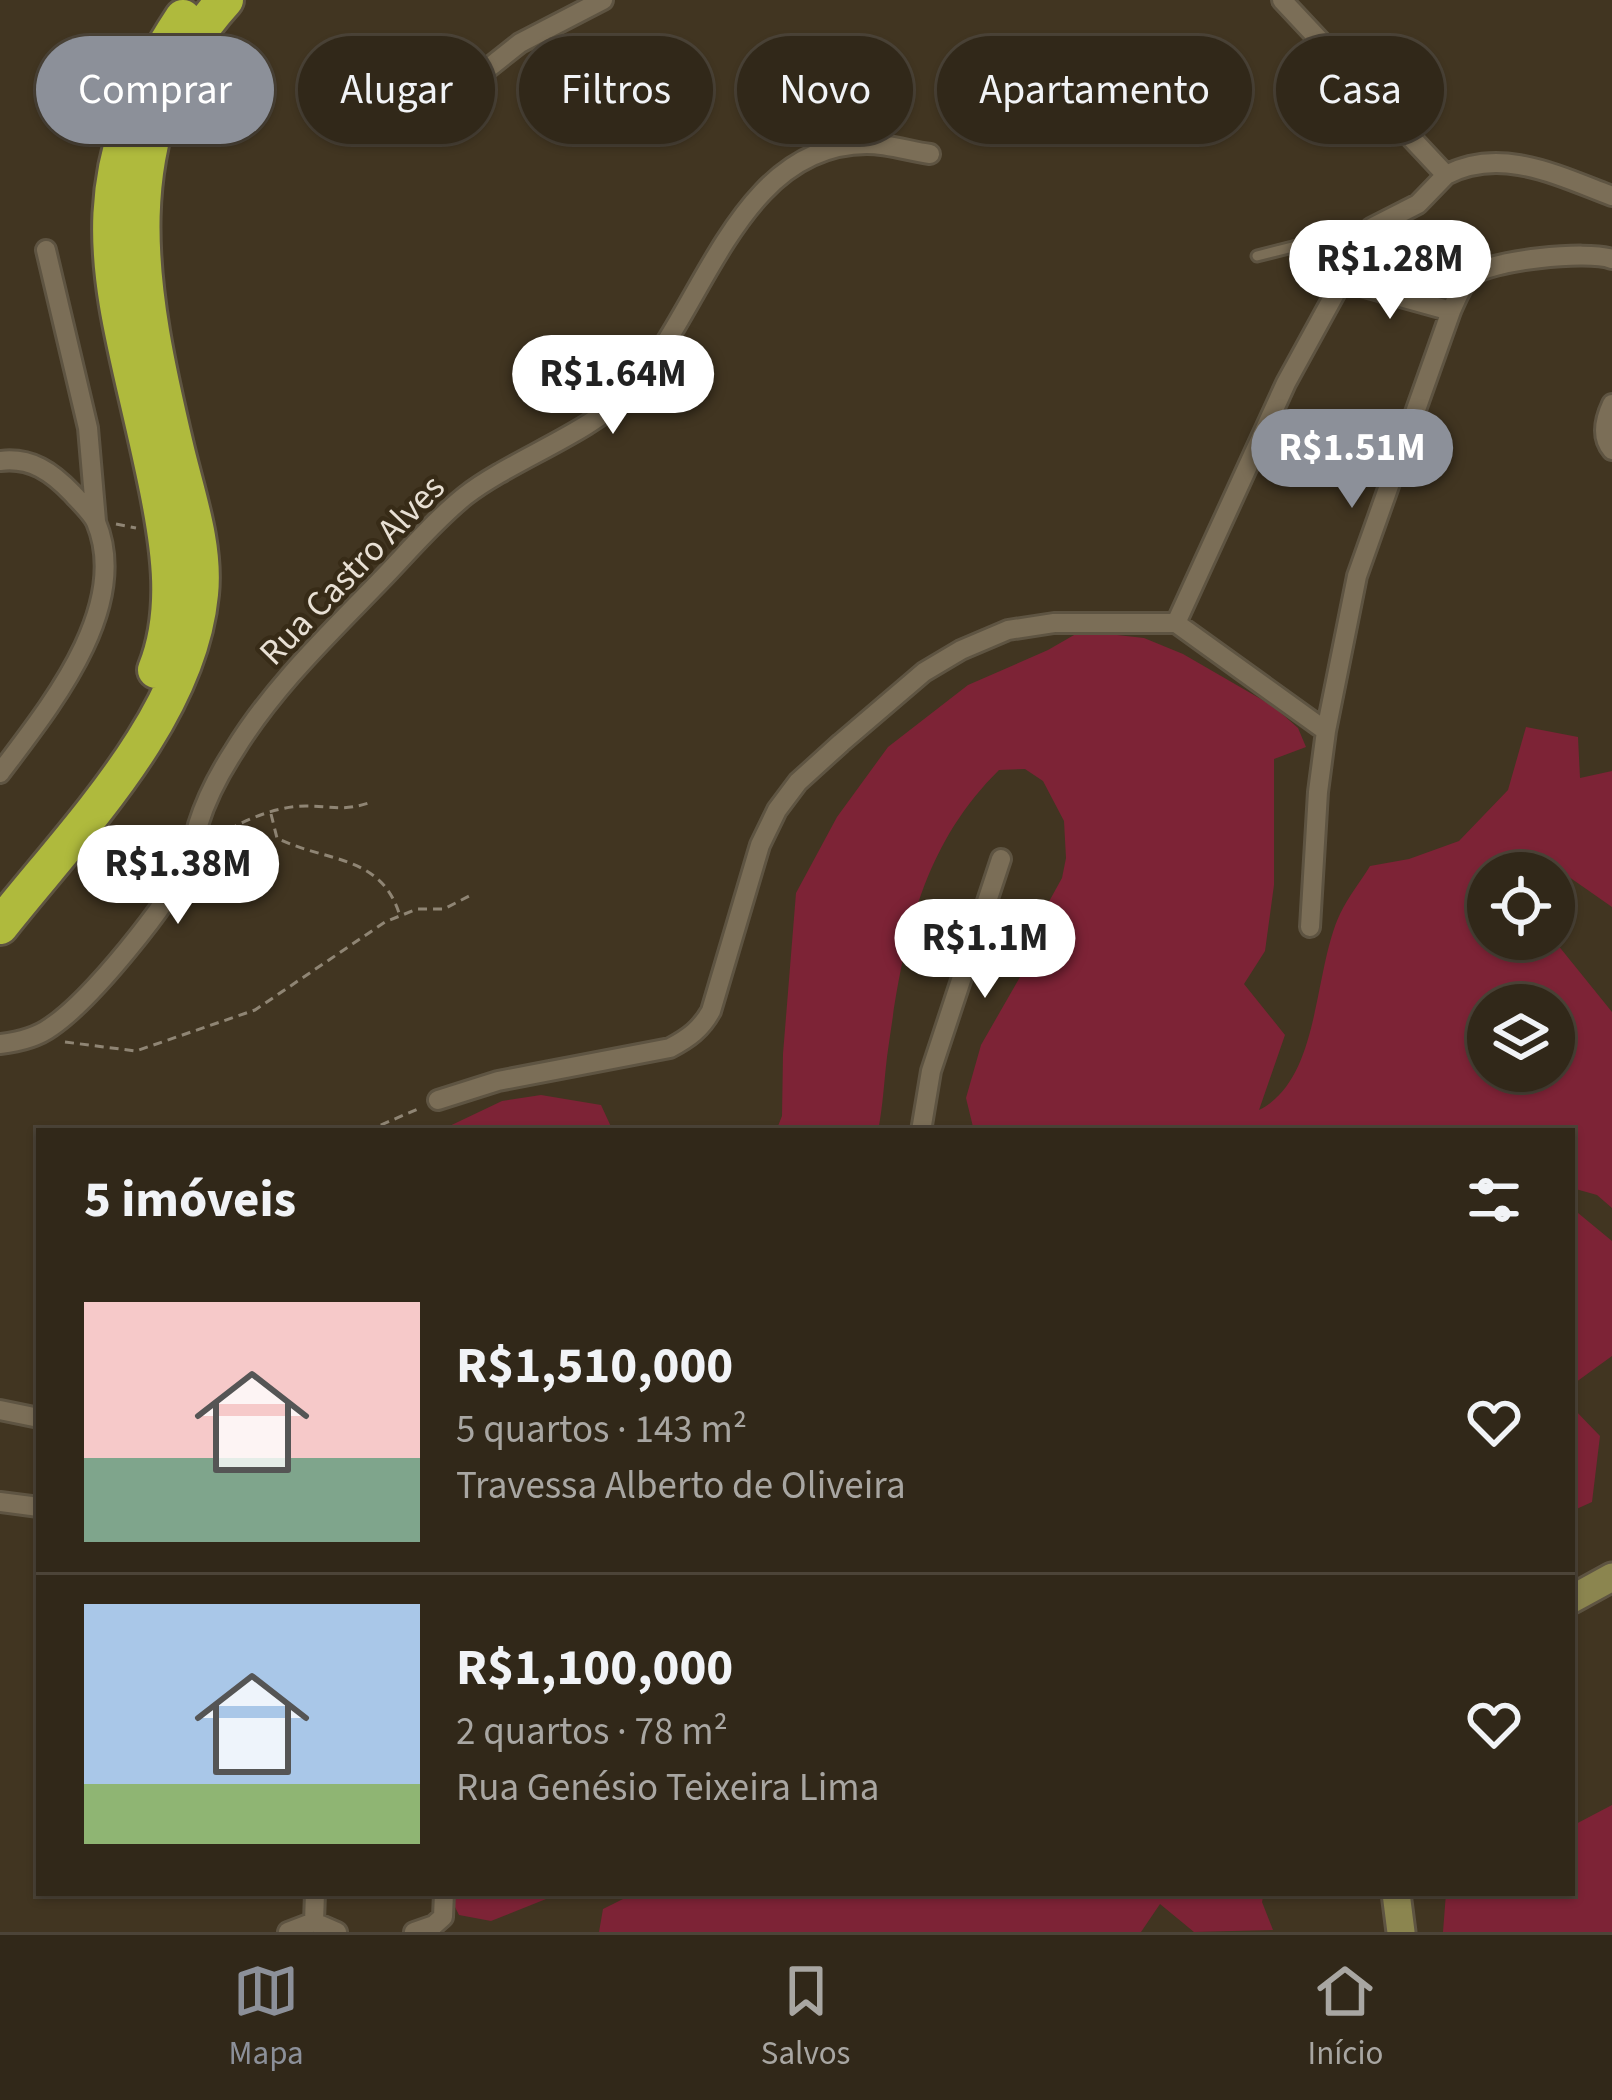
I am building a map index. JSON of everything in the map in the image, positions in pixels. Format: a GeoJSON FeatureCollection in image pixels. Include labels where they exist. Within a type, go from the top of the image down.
{"type":"FeatureCollection","features":[{"type":"Feature","properties":{"kind":"highway"},"geometry":{"type":"LineString","coordinates":[[0,891],[120,739],[148,691],[168,639],[166,534],[112,288],[109,231],[122,138],[152,64],[195,0]]}},
{"type":"Feature","properties":{"kind":"highway"},"geometry":{"type":"LineString","coordinates":[[0,926],[137,751],[190,648],[200,592],[197,542],[141,278],[142,177],[157,116],[201,29],[225,0]]}},
{"type":"Feature","properties":{"kind":"street"},"geometry":{"type":"LineString","coordinates":[[495,63],[520,43],[603,0]]}},
{"type":"Feature","properties":{"kind":"street"},"geometry":{"type":"LineString","coordinates":[[1282,0],[1446,175]]}},
{"type":"Feature","properties":{"kind":"street","name":"Rua Castro Alves"},"geometry":{"type":"LineString","coordinates":[[0,1044],[52,1027],[140,935],[190,857],[211,791],[264,706],[465,496],[622,400],[649,370],[675,332],[705,271],[761,193],[806,162],[842,147],[878,145],[930,154]]}},
{"type":"Feature","properties":{"kind":"street"},"geometry":{"type":"LineString","coordinates":[[1176,623],[1286,383],[1371,228],[1418,204],[1446,175],[1466,164],[1514,164],[1612,196]]}},
{"type":"Feature","properties":{"kind":"street"},"geometry":{"type":"LineString","coordinates":[[0,773],[83,652],[101,601],[104,568],[88,428],[46,250]]}},
{"type":"Feature","properties":{"kind":"street"},"geometry":{"type":"LineString","coordinates":[[1310,927],[1326,731],[1357,576],[1451,311],[1472,274],[1492,266],[1580,255],[1612,259]]}},
{"type":"Feature","properties":{"kind":"street"},"geometry":{"type":"LineString","coordinates":[[1343,280],[1451,311]]}},
{"type":"Feature","properties":{"kind":"street"},"geometry":{"type":"LineString","coordinates":[[1608,412],[1606,443],[1612,450]]}},
{"type":"Feature","properties":{"kind":"street"},"geometry":{"type":"LineString","coordinates":[[0,461],[26,461],[47,470],[96,521]]}},
{"type":"Feature","properties":{"kind":"street"},"geometry":{"type":"LineString","coordinates":[[438,1100],[498,1082],[670,1048],[702,1028],[760,844],[776,810],[798,782],[924,672],[1008,630],[1054,623],[1176,623],[1326,731]]}},
{"type":"Feature","properties":{"kind":"street"},"geometry":{"type":"LineString","coordinates":[[922,1128],[932,1071],[1001,860]]}},
{"type":"Feature","properties":{"kind":"street"},"geometry":{"type":"LineString","coordinates":[[0,1409],[36,1417]]}},
{"type":"Feature","properties":{"kind":"street"},"geometry":{"type":"LineString","coordinates":[[0,1502],[36,1507]]}},
{"type":"Feature","properties":{"kind":"street"},"geometry":{"type":"LineString","coordinates":[[1575,1597],[1612,1577]]}},
{"type":"Feature","properties":{"kind":"street"},"geometry":{"type":"LineString","coordinates":[[314,1922],[315,1896]]}},
{"type":"Feature","properties":{"kind":"street"},"geometry":{"type":"LineString","coordinates":[[414,1932],[443,1916],[444,1896]]}},
{"type":"Feature","properties":{"kind":"street"},"geometry":{"type":"LineString","coordinates":[[1396,1896],[1401,1932]]}},
{"type":"Feature","properties":{"kind":"street"},"geometry":{"type":"LineString","coordinates":[[288,1932],[314,1922],[337,1932]]}},
{"type":"Feature","properties":{"kind":"lane"},"geometry":{"type":"LineString","coordinates":[[1257,256],[1371,228]]}},
{"type":"Feature","properties":{"kind":"path"},"geometry":{"type":"LineString","coordinates":[[96,521],[166,534]]}},
{"type":"Feature","properties":{"kind":"path"},"geometry":{"type":"LineString","coordinates":[[190,857],[223,833],[270,812],[304,806],[346,810],[372,802]]}},
{"type":"Feature","properties":{"kind":"path"},"geometry":{"type":"LineString","coordinates":[[270,812],[278,838],[304,851],[357,865],[382,879],[400,916]]}},
{"type":"Feature","properties":{"kind":"path"},"geometry":{"type":"LineString","coordinates":[[52,1027],[68,1046],[136,1051],[255,1010],[400,916],[417,908],[444,909],[473,894]]}},
{"type":"Feature","properties":{"kind":"path"},"geometry":{"type":"LineString","coordinates":[[374,1128],[438,1100]]}},
{"type":"Feature","properties":{"kind":"shaded area"},"geometry":{"type":"Polygon","coordinates":[[[1081,631],[1144,638],[1183,654],[1273,706],[1298,728],[1306,747],[1274,759],[1274,885],[1265,951],[1244,984],[1285,1035],[1259,1110],[1279,1095],[1294,1074],[1313,1022],[1331,938],[1343,908],[1370,866],[1409,859],[1459,841],[1508,790],[1526,727],[1578,737],[1580,778],[1612,771],[1612,907],[1575,881],[1575,852],[1467,852],[1467,960],[1570,960],[1612,1012],[1612,1208],[1597,1195],[1575,1189],[1575,1128],[973,1128],[966,1098],[981,1045],[1036,949],[1041,916],[1062,878],[1066,858],[1064,821],[1043,781],[1025,769],[999,770],[949,833],[932,867],[899,978],[878,1128],[777,1128],[782,1116],[796,893],[837,817],[888,747],[968,685],[1081,631]]]}},
{"type":"Feature","properties":{"kind":"shaded area"},"geometry":{"type":"Polygon","coordinates":[[[541,1095],[601,1105],[612,1128],[445,1128],[502,1101],[541,1095]]]}},
{"type":"Feature","properties":{"kind":"shaded area"},"geometry":{"type":"Polygon","coordinates":[[[1575,1210],[1612,1241],[1612,1356],[1575,1383],[1575,1210]]]}},
{"type":"Feature","properties":{"kind":"shaded area"},"geometry":{"type":"Polygon","coordinates":[[[1575,1410],[1600,1436],[1592,1502],[1575,1510],[1575,1410]]]}},
{"type":"Feature","properties":{"kind":"shaded area"},"geometry":{"type":"Polygon","coordinates":[[[1612,1805],[1612,1932],[1443,1932],[1446,1896],[1575,1896],[1575,1824],[1612,1805]]]}},
{"type":"Feature","properties":{"kind":"shaded area"},"geometry":{"type":"Polygon","coordinates":[[[450,1896],[554,1896],[491,1921],[459,1915],[450,1896]]]}},
{"type":"Feature","properties":{"kind":"shaded area"},"geometry":{"type":"Polygon","coordinates":[[[629,1896],[1263,1896],[1273,1930],[1194,1932],[1160,1904],[1141,1932],[599,1932],[603,1909],[629,1896]]]}}]}
